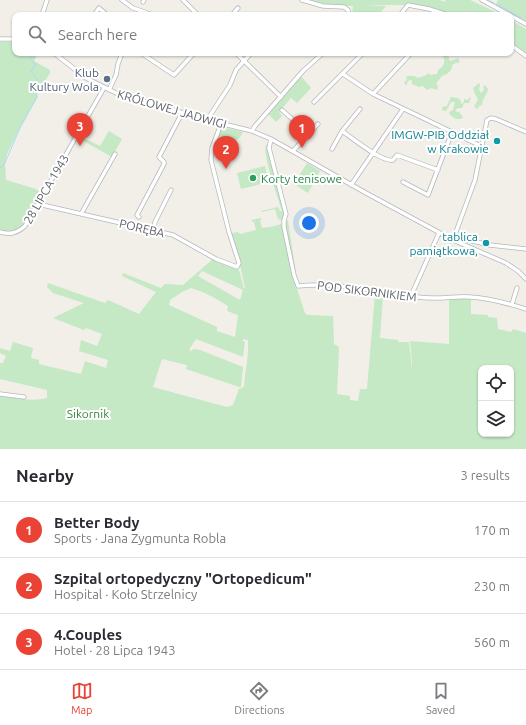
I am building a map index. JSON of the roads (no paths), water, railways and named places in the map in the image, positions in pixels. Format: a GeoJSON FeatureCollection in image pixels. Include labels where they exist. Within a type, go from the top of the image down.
{"type":"FeatureCollection","features":[{"type":"Feature","properties":{"kind":"street"},"geometry":{"type":"LineString","coordinates":[[43,12],[47,0]]}},
{"type":"Feature","properties":{"kind":"street"},"geometry":{"type":"LineString","coordinates":[[122,0],[136,12]]}},
{"type":"Feature","properties":{"kind":"street"},"geometry":{"type":"LineString","coordinates":[[183,0],[195,12]]}},
{"type":"Feature","properties":{"kind":"street"},"geometry":{"type":"LineString","coordinates":[[302,0],[323,6],[344,7],[348,12]]}},
{"type":"Feature","properties":{"kind":"street"},"geometry":{"type":"LineString","coordinates":[[482,0],[504,12]]}},
{"type":"Feature","properties":{"kind":"street"},"geometry":{"type":"LineString","coordinates":[[402,12],[408,5],[429,9],[436,12]]}},
{"type":"Feature","properties":{"kind":"street"},"geometry":{"type":"LineString","coordinates":[[96,12],[99,8],[104,12]]}},
{"type":"Feature","properties":{"kind":"street"},"geometry":{"type":"LineString","coordinates":[[235,12],[238,8]]}},
{"type":"Feature","properties":{"kind":"street"},"geometry":{"type":"LineString","coordinates":[[514,17],[526,24]]}},
{"type":"Feature","properties":{"kind":"street"},"geometry":{"type":"LineString","coordinates":[[0,38],[12,39]]}},
{"type":"Feature","properties":{"kind":"street"},"geometry":{"type":"LineString","coordinates":[[514,47],[526,56]]}},
{"type":"Feature","properties":{"kind":"street","name":"KRÓLOWEJ JADWIGI"},"geometry":{"type":"LineString","coordinates":[[58,56],[86,78],[109,90],[182,113],[252,131],[293,151],[439,233],[506,263],[518,271],[526,279]]}},
{"type":"Feature","properties":{"kind":"street"},"geometry":{"type":"LineString","coordinates":[[109,90],[116,75],[121,56]]}},
{"type":"Feature","properties":{"kind":"street"},"geometry":{"type":"LineString","coordinates":[[146,56],[174,75],[191,56]]}},
{"type":"Feature","properties":{"kind":"street"},"geometry":{"type":"LineString","coordinates":[[239,56],[281,97]]}},
{"type":"Feature","properties":{"kind":"street"},"geometry":{"type":"LineString","coordinates":[[207,120],[230,85],[236,70],[248,56]]}},
{"type":"Feature","properties":{"kind":"street"},"geometry":{"type":"LineString","coordinates":[[252,131],[303,71],[320,56]]}},
{"type":"Feature","properties":{"kind":"street"},"geometry":{"type":"LineString","coordinates":[[314,102],[360,56]]}},
{"type":"Feature","properties":{"kind":"street"},"geometry":{"type":"LineString","coordinates":[[373,94],[408,56]]}},
{"type":"Feature","properties":{"kind":"street"},"geometry":{"type":"LineString","coordinates":[[343,74],[373,94],[481,146]]}},
{"type":"Feature","properties":{"kind":"street","name":"28 LIPCA 1943"},"geometry":{"type":"LineString","coordinates":[[0,232],[12,233],[22,229],[28,222],[104,88]]}},
{"type":"Feature","properties":{"kind":"street"},"geometry":{"type":"LineString","coordinates":[[332,149],[342,131],[360,109]]}},
{"type":"Feature","properties":{"kind":"street"},"geometry":{"type":"LineString","coordinates":[[352,185],[403,109]]}},
{"type":"Feature","properties":{"kind":"street"},"geometry":{"type":"LineString","coordinates":[[282,110],[309,134]]}},
{"type":"Feature","properties":{"kind":"street"},"geometry":{"type":"LineString","coordinates":[[139,218],[137,215],[164,164],[159,157],[182,113]]}},
{"type":"Feature","properties":{"kind":"street"},"geometry":{"type":"LineString","coordinates":[[453,240],[475,180],[487,120],[489,118],[496,119],[526,132]]}},
{"type":"Feature","properties":{"kind":"street","name":"PORĘBA"},"geometry":{"type":"LineString","coordinates":[[38,204],[173,235],[216,259],[235,267],[239,266],[211,160],[212,148],[221,124]]}},
{"type":"Feature","properties":{"kind":"street"},"geometry":{"type":"LineString","coordinates":[[293,151],[318,124]]}},
{"type":"Feature","properties":{"kind":"street"},"geometry":{"type":"LineString","coordinates":[[342,131],[374,153],[389,161],[393,160],[397,155],[438,170]]}},
{"type":"Feature","properties":{"kind":"street"},"geometry":{"type":"LineString","coordinates":[[402,182],[428,195],[452,132]]}},
{"type":"Feature","properties":{"kind":"street","name":"POD SIKORNIKIEM"},"geometry":{"type":"LineString","coordinates":[[270,141],[269,148],[286,214],[284,228],[294,275],[298,286],[333,285],[435,299],[469,297],[499,300],[526,309]]}},
{"type":"Feature","properties":{"kind":"street"},"geometry":{"type":"LineString","coordinates":[[81,214],[115,154]]}},
{"type":"Feature","properties":{"kind":"street"},"geometry":{"type":"LineString","coordinates":[[154,230],[155,222],[171,190]]}},
{"type":"Feature","properties":{"kind":"street"},"geometry":{"type":"LineString","coordinates":[[411,296],[439,233]]}},
{"type":"Feature","properties":{"kind":"street"},"geometry":{"type":"LineString","coordinates":[[459,238],[490,245],[526,249]]}},
{"type":"Feature","properties":{"kind":"street"},"geometry":{"type":"LineString","coordinates":[[512,304],[517,288]]}},
{"type":"Feature","properties":{"kind":"street"},"geometry":{"type":"LineString","coordinates":[[0,394],[24,397]]}},
{"type":"Feature","properties":{"kind":"waterway"},"geometry":{"type":"LineString","coordinates":[[488,0],[494,3]]}},
{"type":"Feature","properties":{"kind":"waterway"},"geometry":{"type":"LineString","coordinates":[[498,5],[503,8]]}},
{"type":"Feature","properties":{"kind":"waterway"},"geometry":{"type":"LineString","coordinates":[[504,8],[511,12]]}},
{"type":"Feature","properties":{"kind":"waterway"},"geometry":{"type":"LineString","coordinates":[[514,14],[521,18]]}},
{"type":"Feature","properties":{"kind":"waterway"},"geometry":{"type":"LineString","coordinates":[[0,168],[4,165],[20,128],[37,97],[34,87],[38,81],[31,72],[35,65],[30,58],[30,56]]}},
{"type":"Feature","properties":{"kind":"place","name":"Klub Kultury Wola"},"geometry":{"type":"Point","coordinates":[107,79]}},
{"type":"Feature","properties":{"kind":"place","name":"IMGW-PIB Oddział w Krakowie"},"geometry":{"type":"Point","coordinates":[497,141]}},
{"type":"Feature","properties":{"kind":"place","name":"4.Couples"},"geometry":{"type":"Point","coordinates":[80,146]}},
{"type":"Feature","properties":{"kind":"place","name":"Better Body"},"geometry":{"type":"Point","coordinates":[302,148]}},
{"type":"Feature","properties":{"kind":"place","name":"Szpital ortopedyczny \"Ortopedicum\""},"geometry":{"type":"Point","coordinates":[226,169]}},
{"type":"Feature","properties":{"kind":"place","name":"Korty tenisowe"},"geometry":{"type":"Point","coordinates":[253,178]}},
{"type":"Feature","properties":{"kind":"place","name":"tablica pamiątkowa,"},"geometry":{"type":"Point","coordinates":[486,243]}},
{"type":"Feature","properties":{"kind":"park label","name":"Sikornik"},"geometry":{"type":"Point","coordinates":[88,413]}}]}
